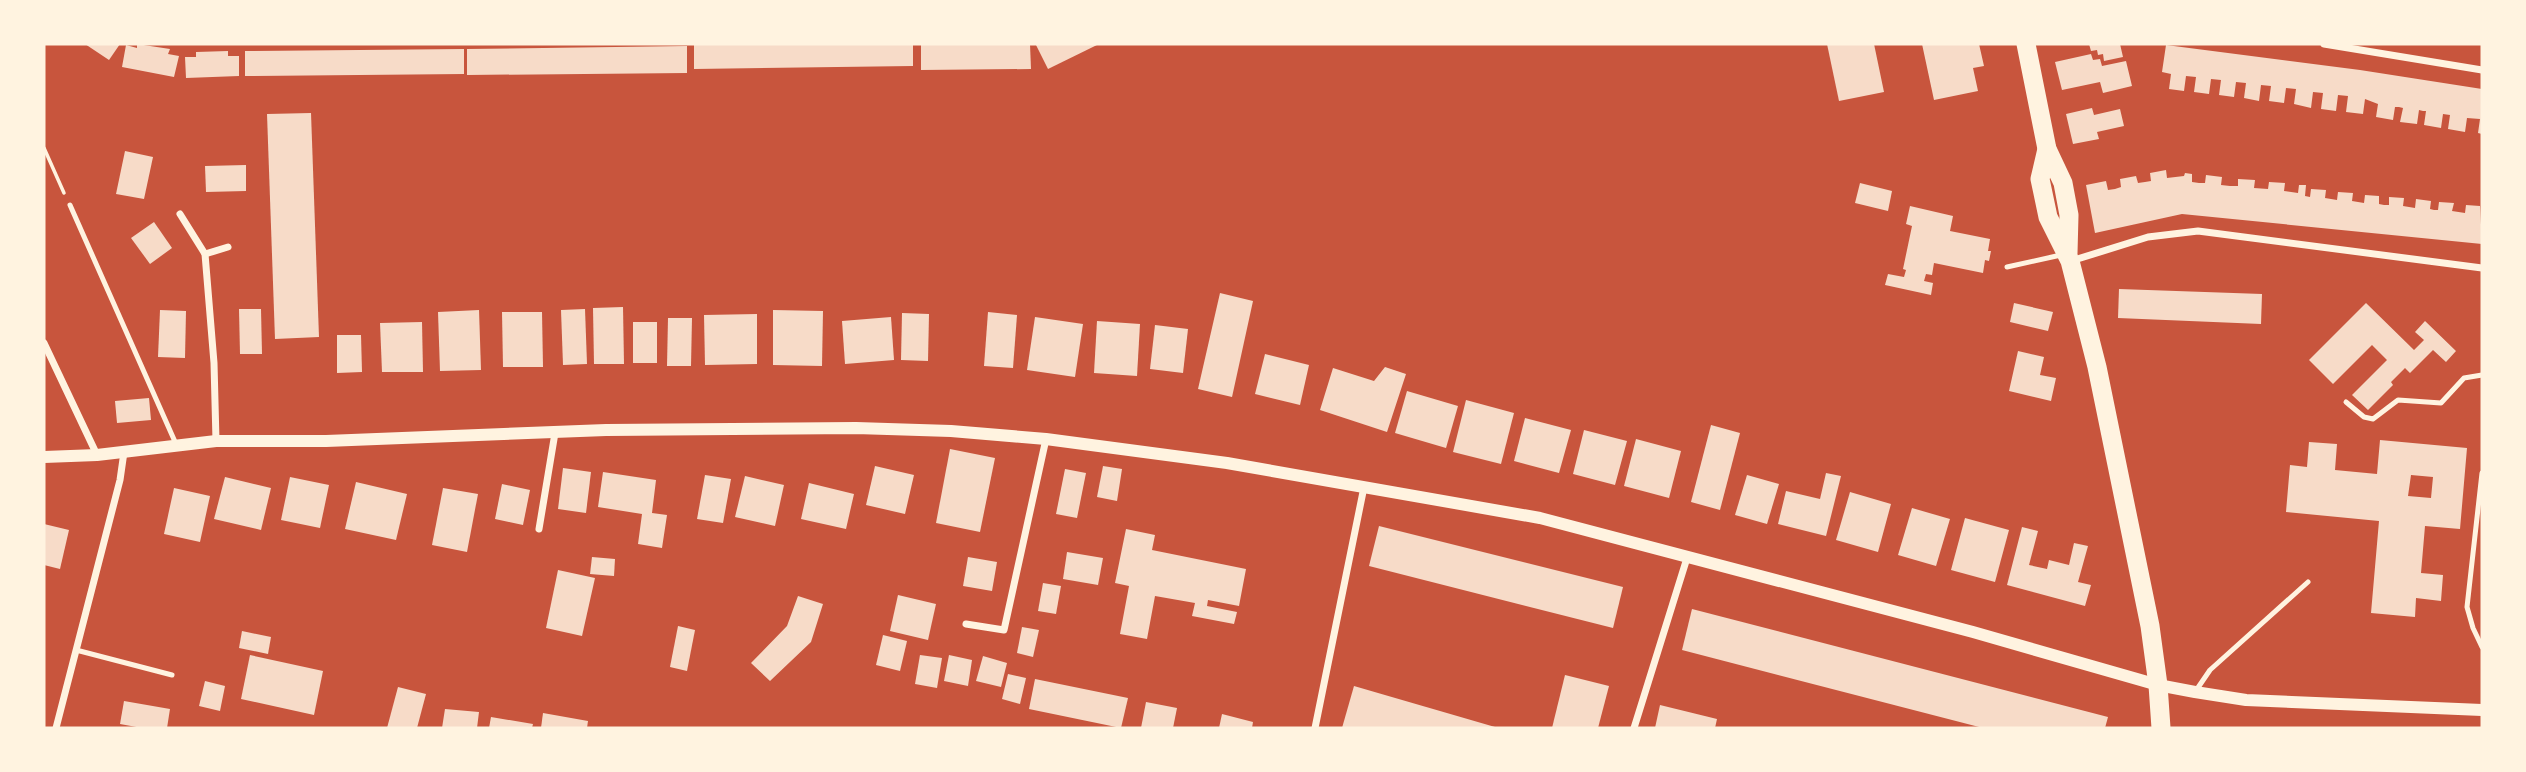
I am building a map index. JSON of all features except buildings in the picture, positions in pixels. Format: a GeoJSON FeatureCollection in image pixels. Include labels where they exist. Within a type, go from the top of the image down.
{"type":"FeatureCollection","features":[{"type":"Feature","properties":{"kind":"highway"},"geometry":{"type":"LineString","coordinates":[[2026,44],[2047,149],[2063,183],[2069,215],[2069,257],[2113,442],[2150,625],[2161,728]]}},
{"type":"Feature","properties":{"kind":"street"},"geometry":{"type":"LineString","coordinates":[[2325,44],[2482,70]]}},
{"type":"Feature","properties":{"kind":"street"},"geometry":{"type":"LineString","coordinates":[[180,215],[205,254],[214,363],[216,442]]}},
{"type":"Feature","properties":{"kind":"street"},"geometry":{"type":"LineString","coordinates":[[2069,257],[2148,237],[2198,231],[2482,268]]}},
{"type":"Feature","properties":{"kind":"street"},"geometry":{"type":"LineString","coordinates":[[205,254],[228,247]]}},
{"type":"Feature","properties":{"kind":"street"},"geometry":{"type":"LineString","coordinates":[[44,343],[97,455]]}},
{"type":"Feature","properties":{"kind":"street"},"geometry":{"type":"LineString","coordinates":[[44,457],[97,455],[176,444],[216,442],[326,441],[606,430],[856,428],[951,431],[1046,439],[1227,463],[1541,519],[1960,629],[2158,685],[2195,692],[2246,700],[2482,710]]}},
{"type":"Feature","properties":{"kind":"street"},"geometry":{"type":"LineString","coordinates":[[539,530],[555,433]]}},
{"type":"Feature","properties":{"kind":"street"},"geometry":{"type":"LineString","coordinates":[[966,624],[1004,630],[1046,439]]}},
{"type":"Feature","properties":{"kind":"street"},"geometry":{"type":"LineString","coordinates":[[56,728],[120,480],[124,451]]}},
{"type":"Feature","properties":{"kind":"street"},"geometry":{"type":"LineString","coordinates":[[1315,728],[1364,487]]}},
{"type":"Feature","properties":{"kind":"street"},"geometry":{"type":"LineString","coordinates":[[1634,728],[1687,558]]}},
{"type":"Feature","properties":{"kind":"lane"},"geometry":{"type":"LineString","coordinates":[[70,205],[176,444]]}},
{"type":"Feature","properties":{"kind":"lane"},"geometry":{"type":"LineString","coordinates":[[2007,267],[2069,257]]}},
{"type":"Feature","properties":{"kind":"lane"},"geometry":{"type":"LineString","coordinates":[[2346,401],[2364,417],[2374,419],[2398,400],[2441,403],[2464,378],[2482,375]]}},
{"type":"Feature","properties":{"kind":"lane"},"geometry":{"type":"LineString","coordinates":[[2482,473],[2467,607],[2482,647]]}},
{"type":"Feature","properties":{"kind":"lane"},"geometry":{"type":"LineString","coordinates":[[2195,692],[2210,670],[2308,582]]}},
{"type":"Feature","properties":{"kind":"lane"},"geometry":{"type":"LineString","coordinates":[[76,650],[172,675]]}},
{"type":"Feature","properties":{"kind":"path"},"geometry":{"type":"LineString","coordinates":[[44,148],[70,205]]}}]}
